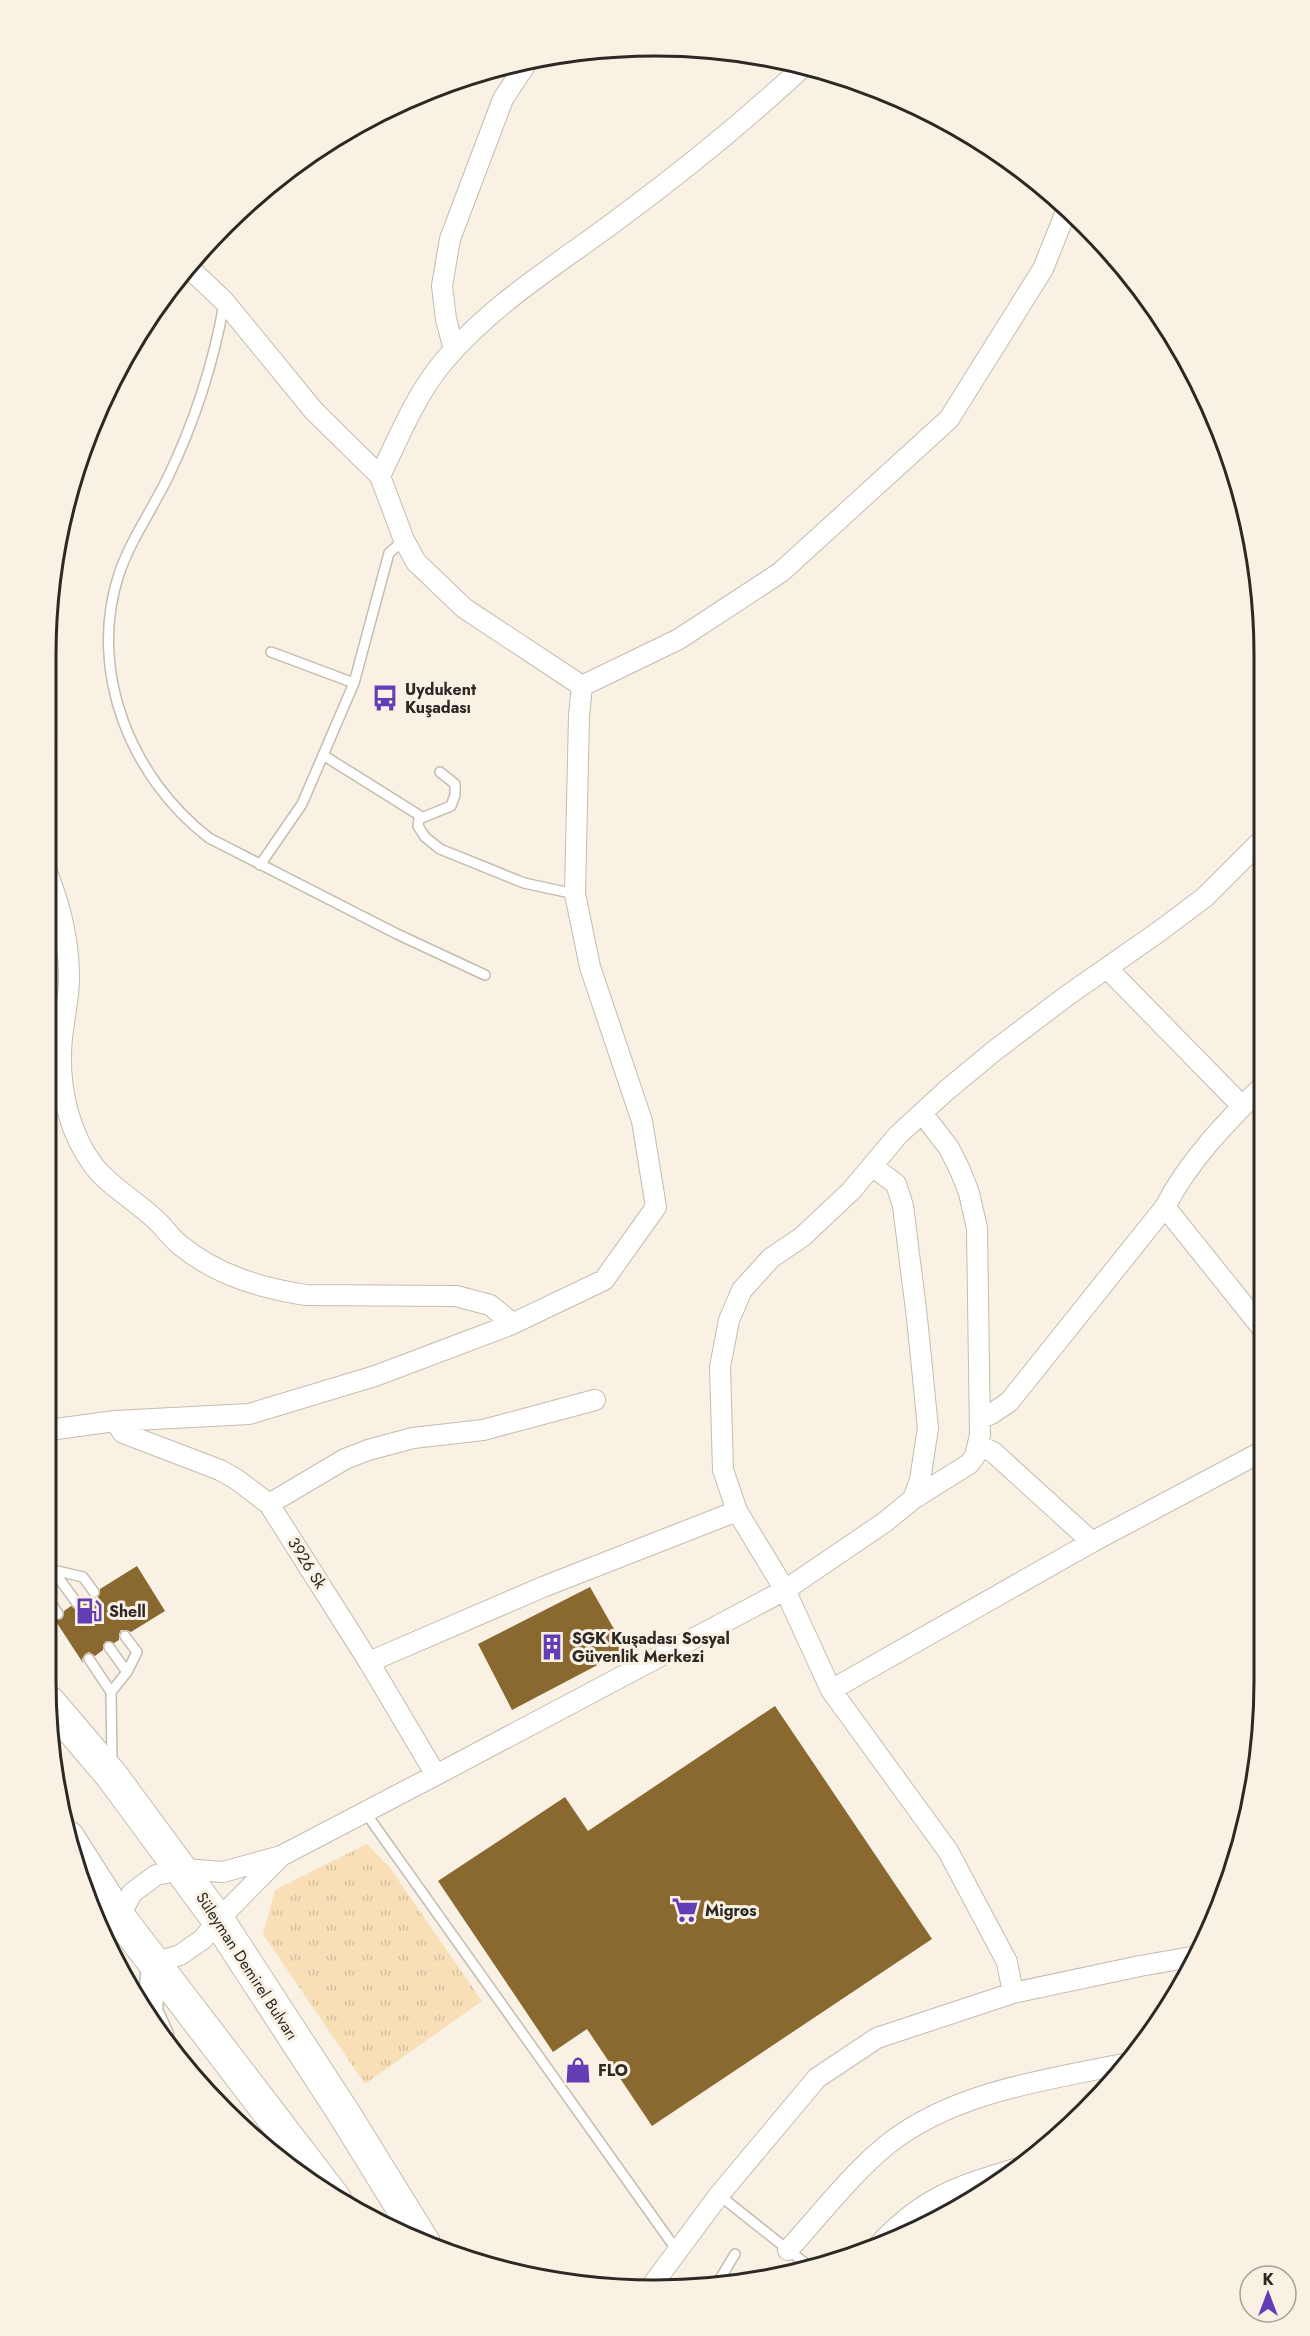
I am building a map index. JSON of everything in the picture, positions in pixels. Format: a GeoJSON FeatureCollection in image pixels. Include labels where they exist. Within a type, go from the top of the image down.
{"type":"FeatureCollection","features":[{"type":"Feature","properties":{"kind":"highway","name":"Süleyman Demirel Bulvarı"},"geometry":{"type":"LineString","coordinates":[[57,1711],[112,1776],[183,1869],[343,2112],[416,2231]]}},
{"type":"Feature","properties":{"kind":"highway"},"geometry":{"type":"LineString","coordinates":[[83,1861],[119,1917],[317,2176]]}},
{"type":"Feature","properties":{"kind":"street"},"geometry":{"type":"LineString","coordinates":[[454,350],[446,319],[442,286],[450,239],[503,99],[521,71]]}},
{"type":"Feature","properties":{"kind":"street"},"geometry":{"type":"LineString","coordinates":[[380,476],[425,386],[454,350],[504,302],[646,199],[713,146],[796,73]]}},
{"type":"Feature","properties":{"kind":"street"},"geometry":{"type":"LineString","coordinates":[[582,686],[679,639],[781,572],[949,419],[1043,269],[1064,217]]}},
{"type":"Feature","properties":{"kind":"street"},"geometry":{"type":"LineString","coordinates":[[194,272],[224,301],[314,411],[380,476],[404,540],[416,562],[464,608],[582,686]]}},
{"type":"Feature","properties":{"kind":"street"},"geometry":{"type":"LineString","coordinates":[[55,1429],[115,1420],[249,1414],[375,1376],[510,1325],[604,1280],[656,1208],[642,1121],[590,967],[575,894],[579,715],[582,686]]}},
{"type":"Feature","properties":{"kind":"street"},"geometry":{"type":"LineString","coordinates":[[1013,1993],[1007,1962],[948,1851],[831,1690],[784,1590],[737,1510],[723,1470],[720,1367],[729,1320],[742,1290],[771,1258],[802,1237],[851,1191],[898,1135],[922,1113],[994,1051],[1205,897],[1255,847]]}},
{"type":"Feature","properties":{"kind":"street"},"geometry":{"type":"LineString","coordinates":[[55,893],[61,909],[68,950],[67,1003],[60,1053],[64,1096],[84,1151],[105,1179],[159,1222],[180,1245],[217,1269],[239,1279],[283,1292],[306,1295],[456,1296],[490,1305],[506,1318],[510,1325]]}},
{"type":"Feature","properties":{"kind":"street"},"geometry":{"type":"LineString","coordinates":[[1107,968],[1242,1106]]}},
{"type":"Feature","properties":{"kind":"street"},"geometry":{"type":"LineString","coordinates":[[980,1418],[991,1414],[1009,1402],[1165,1207],[1176,1186],[1198,1157],[1255,1094]]}},
{"type":"Feature","properties":{"kind":"street"},"geometry":{"type":"LineString","coordinates":[[119,1917],[132,1893],[156,1875],[183,1869],[224,1872],[282,1856],[784,1590],[885,1522],[913,1499],[960,1472],[969,1464],[979,1446],[980,1418],[977,1228],[974,1211],[960,1170],[949,1148],[922,1113]]}},
{"type":"Feature","properties":{"kind":"street"},"geometry":{"type":"LineString","coordinates":[[872,1166],[896,1184],[903,1206],[917,1318],[928,1428],[920,1480],[913,1499]]}},
{"type":"Feature","properties":{"kind":"street"},"geometry":{"type":"LineString","coordinates":[[1165,1207],[1255,1319]]}},
{"type":"Feature","properties":{"kind":"street"},"geometry":{"type":"LineString","coordinates":[[269,1504],[345,1459],[368,1450],[413,1438],[483,1430],[595,1400]]}},
{"type":"Feature","properties":{"kind":"street","name":"3926 Sk"},"geometry":{"type":"LineString","coordinates":[[115,1420],[123,1433],[220,1470],[269,1504],[369,1662],[436,1775]]}},
{"type":"Feature","properties":{"kind":"street"},"geometry":{"type":"LineString","coordinates":[[979,1446],[993,1452],[1092,1542]]}},
{"type":"Feature","properties":{"kind":"street"},"geometry":{"type":"LineString","coordinates":[[831,1690],[1092,1542],[1255,1455]]}},
{"type":"Feature","properties":{"kind":"street"},"geometry":{"type":"LineString","coordinates":[[369,1662],[543,1587],[737,1510]]}},
{"type":"Feature","properties":{"kind":"street"},"geometry":{"type":"LineString","coordinates":[[151,2004],[154,1963],[180,1956],[202,1939],[282,1856]]}},
{"type":"Feature","properties":{"kind":"street"},"geometry":{"type":"LineString","coordinates":[[656,2280],[719,2195],[817,2078],[868,2043],[1013,1993],[1187,1958]]}},
{"type":"Feature","properties":{"kind":"street"},"geometry":{"type":"LineString","coordinates":[[788,2250],[874,2156],[924,2120],[978,2098],[1050,2079],[1115,2066]]}},
{"type":"Feature","properties":{"kind":"street"},"geometry":{"type":"LineString","coordinates":[[892,2232],[901,2222],[937,2196],[972,2181],[994,2175]]}},
{"type":"Feature","properties":{"kind":"lane"},"geometry":{"type":"LineString","coordinates":[[224,301],[213,359],[195,415],[167,478],[137,533],[118,576],[110,621],[110,665],[125,728],[145,767],[160,789],[186,819],[209,838],[397,934],[485,975]]}},
{"type":"Feature","properties":{"kind":"lane"},"geometry":{"type":"LineString","coordinates":[[260,865],[302,804],[354,683],[389,553],[404,540]]}},
{"type":"Feature","properties":{"kind":"lane"},"geometry":{"type":"LineString","coordinates":[[271,652],[354,683]]}},
{"type":"Feature","properties":{"kind":"lane"},"geometry":{"type":"LineString","coordinates":[[323,755],[422,817]]}},
{"type":"Feature","properties":{"kind":"lane"},"geometry":{"type":"LineString","coordinates":[[440,772],[454,784],[454,801],[451,806],[422,817],[418,822],[425,837],[440,849],[524,883],[575,894]]}},
{"type":"Feature","properties":{"kind":"lane"},"geometry":{"type":"LineString","coordinates":[[55,1570],[83,1577],[94,1592]]}},
{"type":"Feature","properties":{"kind":"lane"},"geometry":{"type":"LineString","coordinates":[[55,1573],[77,1603]]}},
{"type":"Feature","properties":{"kind":"lane"},"geometry":{"type":"LineString","coordinates":[[55,1609],[58,1614]]}},
{"type":"Feature","properties":{"kind":"lane"},"geometry":{"type":"LineString","coordinates":[[111,1692],[127,1672],[137,1652],[125,1636]]}},
{"type":"Feature","properties":{"kind":"lane"},"geometry":{"type":"LineString","coordinates":[[109,1647],[127,1672]]}},
{"type":"Feature","properties":{"kind":"lane"},"geometry":{"type":"LineString","coordinates":[[89,1659],[111,1692],[112,1776]]}},
{"type":"Feature","properties":{"kind":"lane"},"geometry":{"type":"LineString","coordinates":[[366,1812],[673,2245]]}},
{"type":"Feature","properties":{"kind":"lane"},"geometry":{"type":"LineString","coordinates":[[719,2195],[803,2262]]}},
{"type":"Feature","properties":{"kind":"lane"},"geometry":{"type":"LineString","coordinates":[[722,2276],[735,2254]]}},
{"type":"Feature","properties":{"kind":"green space"},"geometry":{"type":"Polygon","coordinates":[[[367,1844],[390,1868],[482,2001],[365,2084],[263,1934],[275,1890],[367,1844]]]}},
{"type":"Feature","properties":{"kind":"building"},"geometry":{"type":"Polygon","coordinates":[[[137,1566],[165,1611],[131,1632],[121,1630],[119,1640],[114,1643],[106,1641],[103,1650],[95,1656],[89,1652],[85,1654],[82,1659],[83,1663],[55,1620],[62,1619],[64,1611],[71,1606],[80,1609],[83,1599],[88,1596],[97,1598],[100,1589],[137,1566]]]}},
{"type":"Feature","properties":{"kind":"building","name":"SGK Kuşadası Sosyal Güvenlik Merkezi"},"geometry":{"type":"Polygon","coordinates":[[[590,1587],[626,1650],[512,1710],[478,1644],[590,1587]]]}},
{"type":"Feature","properties":{"kind":"building","name":"Migros"},"geometry":{"type":"Polygon","coordinates":[[[775,1706],[932,1939],[652,2126],[587,2029],[553,2052],[438,1881],[565,1797],[588,1831],[775,1706]]]}},
{"type":"Feature","properties":{"kind":"place","name":"Uydukent Kuşadası"},"geometry":{"type":"Point","coordinates":[385,698]}},
{"type":"Feature","properties":{"kind":"place","name":"Shell"},"geometry":{"type":"Point","coordinates":[89,1611]}},
{"type":"Feature","properties":{"kind":"place","name":"SGK Kuşadası Sosyal Güvenlik Merkezi"},"geometry":{"type":"Point","coordinates":[552,1647]}},
{"type":"Feature","properties":{"kind":"place","name":"Migros"},"geometry":{"type":"Point","coordinates":[685,1910]}},
{"type":"Feature","properties":{"kind":"place","name":"FLO"},"geometry":{"type":"Point","coordinates":[578,2070]}}]}
